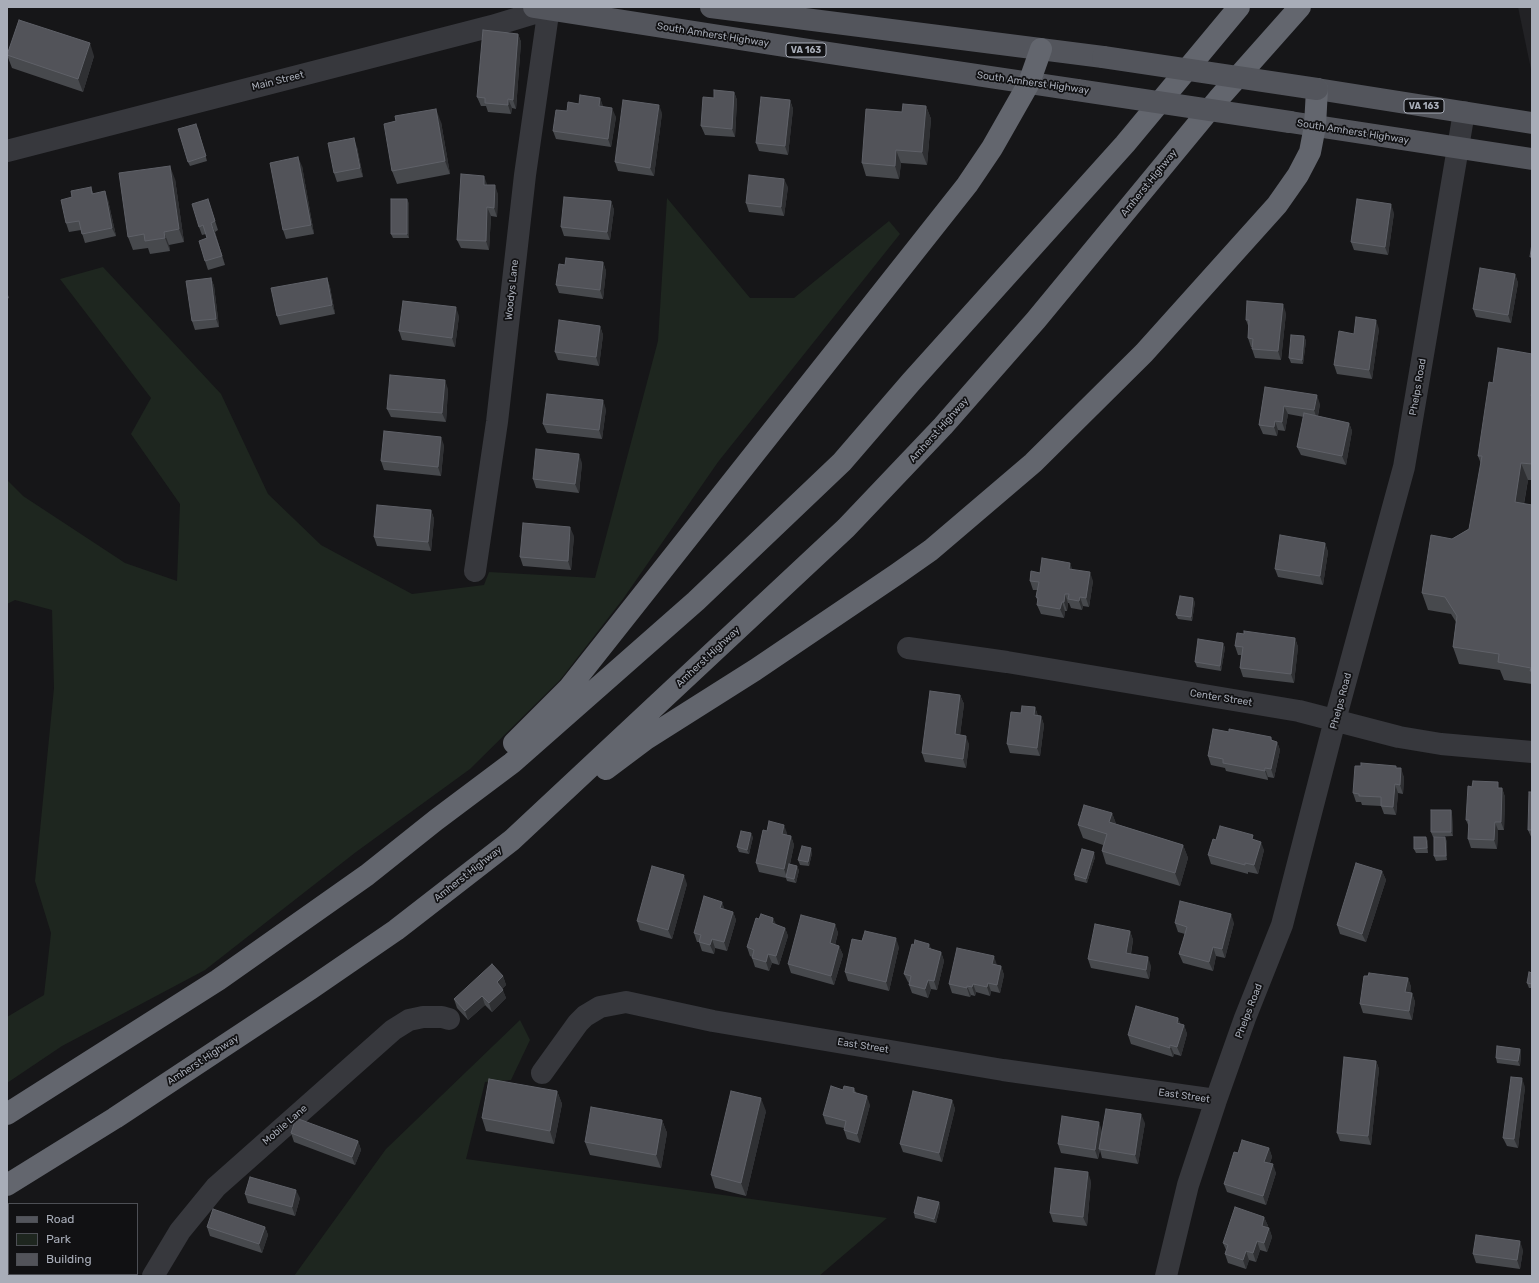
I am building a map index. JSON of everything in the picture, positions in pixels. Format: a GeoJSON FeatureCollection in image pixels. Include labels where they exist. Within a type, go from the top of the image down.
{"type":"FeatureCollection","features":[{"type":"Feature","properties":{"kind":"highway"},"geometry":{"type":"LineString","coordinates":[[7,1114],[218,980],[367,875],[436,820],[512,763],[696,601],[842,462],[911,382],[1125,144],[1239,7]]}},
{"type":"Feature","properties":{"kind":"highway","name":"Amherst Highway"},"geometry":{"type":"LineString","coordinates":[[7,1184],[115,1118],[310,989],[396,930],[512,840],[846,528],[943,426],[1036,320],[1220,97],[1300,7]]}},
{"type":"Feature","properties":{"kind":"highway"},"geometry":{"type":"LineString","coordinates":[[436,820],[569,688],[967,185],[992,148],[1029,83],[1041,48]]}},
{"type":"Feature","properties":{"kind":"highway"},"geometry":{"type":"LineString","coordinates":[[512,840],[646,739],[755,670],[931,550],[1033,464],[1144,353],[1277,205],[1298,175],[1310,152],[1315,126],[1317,89]]}},
{"type":"Feature","properties":{"kind":"main road","name":"VA 163"},"geometry":{"type":"LineString","coordinates":[[711,7],[1041,48],[1532,123]]}},
{"type":"Feature","properties":{"kind":"main road","name":"South Amherst Highway"},"geometry":{"type":"LineString","coordinates":[[544,8],[1532,159]]}},
{"type":"Feature","properties":{"kind":"street","name":"Main Street"},"geometry":{"type":"LineString","coordinates":[[7,150],[492,26],[544,8]]}},
{"type":"Feature","properties":{"kind":"street","name":"Woodys Lane"},"geometry":{"type":"LineString","coordinates":[[475,571],[497,422],[544,8]]}},
{"type":"Feature","properties":{"kind":"street","name":"Phelps Road"},"geometry":{"type":"LineString","coordinates":[[1166,1276],[1188,1185],[1216,1100],[1245,1018],[1282,925],[1404,467],[1464,112]]}},
{"type":"Feature","properties":{"kind":"street","name":"Center Street"},"geometry":{"type":"LineString","coordinates":[[908,648],[1007,662],[1299,711],[1399,737],[1441,744],[1532,752]]}},
{"type":"Feature","properties":{"kind":"street","name":"East Street"},"geometry":{"type":"LineString","coordinates":[[542,1073],[578,1023],[585,1016],[600,1007],[626,1002],[713,1022],[1003,1070],[1216,1100]]}},
{"type":"Feature","properties":{"kind":"street","name":"Mobile Lane"},"geometry":{"type":"LineString","coordinates":[[153,1276],[180,1231],[216,1187],[393,1030],[409,1020],[423,1017],[442,1017],[449,1019]]}},
{"type":"Feature","properties":{"kind":"shaded area"},"geometry":{"type":"Polygon","coordinates":[[[1518,7],[1532,7],[1532,74],[1518,7]]]}},
{"type":"Feature","properties":{"kind":"green space"},"geometry":{"type":"Polygon","coordinates":[[[667,198],[750,298],[794,298],[889,221],[900,234],[718,462],[623,599],[560,680],[470,769],[356,852],[205,970],[62,1046],[7,1083],[7,1017],[44,995],[51,933],[35,881],[54,688],[52,610],[15,600],[7,604],[7,480],[23,496],[125,563],[177,581],[180,504],[131,434],[151,398],[60,279],[103,267],[221,394],[268,494],[321,545],[412,594],[484,585],[489,572],[595,578],[658,341],[667,198]]]}},
{"type":"Feature","properties":{"kind":"green space"},"geometry":{"type":"Polygon","coordinates":[[[520,1020],[530,1040],[511,1080],[485,1082],[466,1159],[887,1218],[819,1276],[294,1276],[386,1149],[520,1020]]]}},
{"type":"Feature","properties":{"kind":"building"},"geometry":{"type":"Polygon","coordinates":[[[19,20],[90,43],[78,79],[7,55],[19,20]]]}},
{"type":"Feature","properties":{"kind":"building"},"geometry":{"type":"Polygon","coordinates":[[[483,30],[518,34],[513,100],[508,99],[508,105],[485,103],[485,98],[477,97],[483,30]]]}},
{"type":"Feature","properties":{"kind":"building"},"geometry":{"type":"Polygon","coordinates":[[[714,90],[734,92],[732,129],[701,126],[703,97],[714,98],[714,90]]]}},
{"type":"Feature","properties":{"kind":"building"},"geometry":{"type":"Polygon","coordinates":[[[580,95],[600,98],[599,106],[612,108],[608,139],[553,131],[556,110],[567,111],[568,102],[579,104],[580,95]]]}},
{"type":"Feature","properties":{"kind":"building"},"geometry":{"type":"Polygon","coordinates":[[[761,97],[790,100],[785,146],[756,143],[761,97]]]}},
{"type":"Feature","properties":{"kind":"building"},"geometry":{"type":"Polygon","coordinates":[[[623,100],[659,105],[650,168],[615,162],[623,100]]]}},
{"type":"Feature","properties":{"kind":"building"},"geometry":{"type":"Polygon","coordinates":[[[903,104],[926,106],[922,152],[896,150],[895,166],[862,163],[866,109],[902,112],[903,104]]]}},
{"type":"Feature","properties":{"kind":"building"},"geometry":{"type":"Polygon","coordinates":[[[436,109],[445,161],[392,171],[384,124],[396,121],[395,116],[436,109]]]}},
{"type":"Feature","properties":{"kind":"building"},"geometry":{"type":"Polygon","coordinates":[[[196,124],[206,156],[188,162],[178,129],[196,124]]]}},
{"type":"Feature","properties":{"kind":"building"},"geometry":{"type":"Polygon","coordinates":[[[354,138],[360,168],[334,173],[328,143],[354,138]]]}},
{"type":"Feature","properties":{"kind":"building"},"geometry":{"type":"Polygon","coordinates":[[[298,157],[311,225],[283,230],[270,163],[298,157]]]}},
{"type":"Feature","properties":{"kind":"building"},"geometry":{"type":"Polygon","coordinates":[[[170,166],[179,229],[164,232],[165,238],[145,241],[144,234],[128,237],[119,173],[170,166]]]}},
{"type":"Feature","properties":{"kind":"building"},"geometry":{"type":"Polygon","coordinates":[[[461,174],[484,176],[484,185],[495,185],[494,208],[487,207],[486,241],[457,240],[461,174]]]}},
{"type":"Feature","properties":{"kind":"building"},"geometry":{"type":"Polygon","coordinates":[[[749,175],[784,179],[781,207],[746,203],[749,175]]]}},
{"type":"Feature","properties":{"kind":"building"},"geometry":{"type":"Polygon","coordinates":[[[91,187],[92,194],[105,191],[112,228],[82,234],[79,221],[66,223],[61,200],[72,197],[71,191],[91,187]]]}},
{"type":"Feature","properties":{"kind":"building"},"geometry":{"type":"Polygon","coordinates":[[[564,197],[611,201],[607,232],[561,227],[564,197]]]}},
{"type":"Feature","properties":{"kind":"building"},"geometry":{"type":"Polygon","coordinates":[[[208,199],[215,221],[211,223],[222,256],[205,261],[199,241],[207,238],[203,225],[199,227],[192,204],[208,199]]]}},
{"type":"Feature","properties":{"kind":"building"},"geometry":{"type":"Polygon","coordinates":[[[391,199],[407,199],[407,234],[391,234],[391,199]]]}},
{"type":"Feature","properties":{"kind":"building"},"geometry":{"type":"Polygon","coordinates":[[[1357,199],[1391,204],[1385,247],[1351,242],[1357,199]]]}},
{"type":"Feature","properties":{"kind":"building"},"geometry":{"type":"Polygon","coordinates":[[[1532,243],[1532,257],[1530,257],[1532,243]]]}},
{"type":"Feature","properties":{"kind":"building"},"geometry":{"type":"Polygon","coordinates":[[[566,258],[603,262],[600,290],[556,285],[559,264],[565,265],[566,258]]]}},
{"type":"Feature","properties":{"kind":"building"},"geometry":{"type":"Polygon","coordinates":[[[1480,268],[1515,274],[1508,315],[1473,309],[1480,268]]]}},
{"type":"Feature","properties":{"kind":"building"},"geometry":{"type":"Polygon","coordinates":[[[211,278],[216,319],[192,321],[186,281],[211,278]]]}},
{"type":"Feature","properties":{"kind":"building"},"geometry":{"type":"Polygon","coordinates":[[[327,278],[332,305],[277,316],[271,288],[327,278]]]}},
{"type":"Feature","properties":{"kind":"building"},"geometry":{"type":"Polygon","coordinates":[[[403,301],[456,307],[452,338],[399,331],[403,301]]]}},
{"type":"Feature","properties":{"kind":"building"},"geometry":{"type":"Polygon","coordinates":[[[1247,301],[1283,304],[1278,351],[1252,349],[1253,339],[1248,338],[1249,320],[1246,320],[1247,301]]]}},
{"type":"Feature","properties":{"kind":"building"},"geometry":{"type":"Polygon","coordinates":[[[1356,317],[1376,320],[1369,370],[1334,365],[1339,331],[1354,334],[1356,317]]]}},
{"type":"Feature","properties":{"kind":"building"},"geometry":{"type":"Polygon","coordinates":[[[559,320],[600,326],[596,357],[555,352],[559,320]]]}},
{"type":"Feature","properties":{"kind":"building"},"geometry":{"type":"Polygon","coordinates":[[[1291,335],[1304,336],[1302,360],[1289,358],[1291,335]]]}},
{"type":"Feature","properties":{"kind":"building"},"geometry":{"type":"Polygon","coordinates":[[[1498,348],[1532,354],[1532,464],[1521,463],[1515,502],[1532,505],[1532,671],[1530,671],[1531,668],[1498,662],[1499,654],[1453,647],[1457,616],[1445,597],[1422,593],[1431,535],[1452,539],[1469,529],[1482,456],[1478,456],[1489,382],[1493,383],[1498,348]]]}},
{"type":"Feature","properties":{"kind":"building"},"geometry":{"type":"Polygon","coordinates":[[[390,375],[445,380],[442,413],[387,409],[390,375]]]}},
{"type":"Feature","properties":{"kind":"building"},"geometry":{"type":"Polygon","coordinates":[[[1265,387],[1317,395],[1314,410],[1284,406],[1282,422],[1275,421],[1274,427],[1259,425],[1265,387]]]}},
{"type":"Feature","properties":{"kind":"building"},"geometry":{"type":"Polygon","coordinates":[[[547,394],[603,400],[599,430],[543,424],[547,394]]]}},
{"type":"Feature","properties":{"kind":"building"},"geometry":{"type":"Polygon","coordinates":[[[1304,413],[1349,423],[1342,456],[1297,447],[1304,413]]]}},
{"type":"Feature","properties":{"kind":"building"},"geometry":{"type":"Polygon","coordinates":[[[384,431],[441,437],[438,467],[381,461],[384,431]]]}},
{"type":"Feature","properties":{"kind":"building"},"geometry":{"type":"Polygon","coordinates":[[[536,449],[579,454],[575,484],[533,479],[536,449]]]}},
{"type":"Feature","properties":{"kind":"building"},"geometry":{"type":"Polygon","coordinates":[[[377,505],[431,510],[428,542],[374,537],[377,505]]]}},
{"type":"Feature","properties":{"kind":"building"},"geometry":{"type":"Polygon","coordinates":[[[523,523],[570,527],[568,561],[520,557],[523,523]]]}},
{"type":"Feature","properties":{"kind":"building"},"geometry":{"type":"Polygon","coordinates":[[[1280,535],[1325,543],[1320,576],[1275,569],[1280,535]]]}},
{"type":"Feature","properties":{"kind":"building"},"geometry":{"type":"Polygon","coordinates":[[[1042,558],[1070,563],[1069,569],[1090,572],[1086,598],[1080,597],[1079,601],[1068,599],[1069,594],[1065,594],[1064,602],[1062,602],[1060,609],[1037,605],[1038,598],[1036,597],[1039,582],[1030,581],[1031,571],[1040,573],[1042,558]]]}},
{"type":"Feature","properties":{"kind":"building"},"geometry":{"type":"Polygon","coordinates":[[[1180,596],[1193,598],[1191,617],[1176,615],[1180,596]]]}},
{"type":"Feature","properties":{"kind":"building"},"geometry":{"type":"Polygon","coordinates":[[[1244,631],[1295,638],[1291,674],[1240,668],[1243,647],[1235,646],[1237,633],[1244,634],[1244,631]]]}},
{"type":"Feature","properties":{"kind":"building"},"geometry":{"type":"Polygon","coordinates":[[[1198,639],[1223,643],[1220,666],[1195,662],[1198,639]]]}},
{"type":"Feature","properties":{"kind":"building"},"geometry":{"type":"Polygon","coordinates":[[[930,691],[960,695],[955,734],[966,736],[963,759],[922,753],[930,691]]]}},
{"type":"Feature","properties":{"kind":"building"},"geometry":{"type":"Polygon","coordinates":[[[1022,706],[1035,707],[1034,715],[1041,716],[1037,748],[1007,744],[1011,712],[1021,713],[1022,706]]]}},
{"type":"Feature","properties":{"kind":"building"},"geometry":{"type":"Polygon","coordinates":[[[1213,729],[1229,732],[1229,729],[1271,737],[1271,740],[1277,742],[1271,769],[1265,768],[1265,771],[1223,763],[1223,759],[1208,756],[1213,729]]]}},
{"type":"Feature","properties":{"kind":"building"},"geometry":{"type":"Polygon","coordinates":[[[1361,763],[1396,766],[1396,768],[1401,768],[1400,785],[1395,784],[1393,807],[1381,806],[1381,797],[1359,796],[1359,794],[1353,793],[1355,766],[1361,766],[1361,763]]]}},
{"type":"Feature","properties":{"kind":"building"},"geometry":{"type":"Polygon","coordinates":[[[1473,781],[1498,782],[1498,788],[1502,788],[1501,822],[1495,822],[1494,840],[1468,839],[1469,820],[1466,820],[1468,786],[1472,787],[1473,781]]]}},
{"type":"Feature","properties":{"kind":"building"},"geometry":{"type":"Polygon","coordinates":[[[1529,792],[1532,792],[1532,830],[1528,830],[1529,792]]]}},
{"type":"Feature","properties":{"kind":"building"},"geometry":{"type":"Polygon","coordinates":[[[1084,805],[1112,813],[1109,822],[1183,845],[1175,873],[1102,851],[1107,834],[1078,825],[1084,805]]]}},
{"type":"Feature","properties":{"kind":"building"},"geometry":{"type":"Polygon","coordinates":[[[1431,810],[1451,810],[1451,832],[1431,832],[1431,810]]]}},
{"type":"Feature","properties":{"kind":"building"},"geometry":{"type":"Polygon","coordinates":[[[769,821],[784,825],[782,834],[791,836],[784,869],[756,863],[763,830],[767,831],[769,821]]]}},
{"type":"Feature","properties":{"kind":"building"},"geometry":{"type":"Polygon","coordinates":[[[1220,826],[1253,835],[1252,839],[1261,842],[1254,865],[1245,863],[1245,865],[1208,855],[1213,839],[1216,840],[1220,826]]]}},
{"type":"Feature","properties":{"kind":"building"},"geometry":{"type":"Polygon","coordinates":[[[741,831],[751,833],[747,850],[737,847],[741,831]]]}},
{"type":"Feature","properties":{"kind":"building"},"geometry":{"type":"Polygon","coordinates":[[[1414,837],[1426,837],[1427,848],[1414,849],[1414,837]]]}},
{"type":"Feature","properties":{"kind":"building"},"geometry":{"type":"Polygon","coordinates":[[[1434,837],[1445,837],[1446,856],[1434,856],[1434,837]]]}},
{"type":"Feature","properties":{"kind":"building"},"geometry":{"type":"Polygon","coordinates":[[[802,846],[811,848],[808,862],[798,860],[802,846]]]}},
{"type":"Feature","properties":{"kind":"building"},"geometry":{"type":"Polygon","coordinates":[[[1082,849],[1094,852],[1086,879],[1074,875],[1082,849]]]}},
{"type":"Feature","properties":{"kind":"building"},"geometry":{"type":"Polygon","coordinates":[[[1356,863],[1382,871],[1362,934],[1337,925],[1356,863]]]}},
{"type":"Feature","properties":{"kind":"building"},"geometry":{"type":"Polygon","coordinates":[[[789,864],[797,866],[794,879],[786,877],[789,864]]]}},
{"type":"Feature","properties":{"kind":"building"},"geometry":{"type":"Polygon","coordinates":[[[652,866],[684,875],[668,930],[637,921],[652,866]]]}},
{"type":"Feature","properties":{"kind":"building"},"geometry":{"type":"Polygon","coordinates":[[[704,896],[722,902],[720,908],[733,912],[724,942],[712,939],[710,945],[699,942],[701,935],[694,933],[704,896]]]}},
{"type":"Feature","properties":{"kind":"building"},"geometry":{"type":"Polygon","coordinates":[[[1180,901],[1231,914],[1222,949],[1213,947],[1209,962],[1179,954],[1187,927],[1175,923],[1180,901]]]}},
{"type":"Feature","properties":{"kind":"building"},"geometry":{"type":"Polygon","coordinates":[[[761,914],[773,918],[772,923],[785,928],[776,956],[768,954],[766,962],[752,958],[754,950],[747,947],[756,918],[759,919],[761,914]]]}},
{"type":"Feature","properties":{"kind":"building"},"geometry":{"type":"Polygon","coordinates":[[[801,915],[835,924],[830,943],[839,946],[831,976],[788,964],[801,915]]]}},
{"type":"Feature","properties":{"kind":"building"},"geometry":{"type":"Polygon","coordinates":[[[1095,924],[1130,931],[1126,953],[1148,957],[1146,970],[1088,959],[1095,924]]]}},
{"type":"Feature","properties":{"kind":"building"},"geometry":{"type":"Polygon","coordinates":[[[865,931],[896,938],[886,982],[845,972],[852,939],[862,941],[865,931]]]}},
{"type":"Feature","properties":{"kind":"building"},"geometry":{"type":"Polygon","coordinates":[[[915,940],[929,944],[928,948],[941,952],[934,981],[928,980],[925,989],[909,985],[911,976],[904,974],[912,944],[914,945],[915,940]]]}},
{"type":"Feature","properties":{"kind":"building"},"geometry":{"type":"Polygon","coordinates":[[[957,948],[994,956],[992,964],[1001,966],[997,985],[988,983],[987,987],[973,984],[972,987],[967,986],[967,988],[949,984],[957,948]]]}},
{"type":"Feature","properties":{"kind":"building"},"geometry":{"type":"Polygon","coordinates":[[[492,964],[503,976],[497,982],[503,990],[489,1003],[482,996],[465,1011],[454,999],[492,964]]]}},
{"type":"Feature","properties":{"kind":"building"},"geometry":{"type":"Polygon","coordinates":[[[1529,972],[1532,973],[1532,984],[1527,983],[1529,972]]]}},
{"type":"Feature","properties":{"kind":"building"},"geometry":{"type":"Polygon","coordinates":[[[1369,973],[1408,978],[1405,992],[1412,993],[1409,1011],[1360,1004],[1364,976],[1368,976],[1369,973]]]}},
{"type":"Feature","properties":{"kind":"building"},"geometry":{"type":"Polygon","coordinates":[[[1136,1006],[1178,1018],[1177,1023],[1184,1025],[1177,1047],[1170,1045],[1170,1048],[1128,1035],[1136,1006]]]}},
{"type":"Feature","properties":{"kind":"building"},"geometry":{"type":"Polygon","coordinates":[[[1497,1046],[1520,1049],[1518,1061],[1496,1058],[1497,1046]]]}},
{"type":"Feature","properties":{"kind":"building"},"geometry":{"type":"Polygon","coordinates":[[[1344,1057],[1376,1061],[1368,1136],[1337,1133],[1344,1057]]]}},
{"type":"Feature","properties":{"kind":"building"},"geometry":{"type":"Polygon","coordinates":[[[1511,1077],[1522,1078],[1514,1139],[1503,1138],[1511,1077]]]}},
{"type":"Feature","properties":{"kind":"building"},"geometry":{"type":"Polygon","coordinates":[[[489,1079],[557,1091],[550,1131],[482,1118],[489,1079]]]}},
{"type":"Feature","properties":{"kind":"building"},"geometry":{"type":"Polygon","coordinates":[[[831,1086],[843,1090],[844,1086],[854,1088],[853,1092],[867,1096],[857,1134],[844,1130],[846,1121],[823,1115],[831,1086]]]}},
{"type":"Feature","properties":{"kind":"building"},"geometry":{"type":"Polygon","coordinates":[[[731,1091],[761,1098],[741,1183],[711,1175],[731,1091]]]}},
{"type":"Feature","properties":{"kind":"building"},"geometry":{"type":"Polygon","coordinates":[[[913,1091],[952,1100],[939,1153],[900,1144],[913,1091]]]}},
{"type":"Feature","properties":{"kind":"building"},"geometry":{"type":"Polygon","coordinates":[[[591,1107],[662,1120],[656,1155],[585,1142],[591,1107]]]}},
{"type":"Feature","properties":{"kind":"building"},"geometry":{"type":"Polygon","coordinates":[[[1106,1109],[1141,1114],[1135,1155],[1099,1149],[1106,1109]]]}},
{"type":"Feature","properties":{"kind":"building"},"geometry":{"type":"Polygon","coordinates":[[[1062,1116],[1099,1122],[1095,1150],[1058,1144],[1062,1116]]]}},
{"type":"Feature","properties":{"kind":"building"},"geometry":{"type":"Polygon","coordinates":[[[296,1118],[358,1141],[352,1157],[291,1133],[296,1118]]]}},
{"type":"Feature","properties":{"kind":"building"},"geometry":{"type":"Polygon","coordinates":[[[1242,1140],[1269,1148],[1264,1162],[1273,1164],[1263,1196],[1224,1184],[1234,1152],[1238,1153],[1242,1140]]]}},
{"type":"Feature","properties":{"kind":"building"},"geometry":{"type":"Polygon","coordinates":[[[1055,1168],[1088,1172],[1083,1217],[1050,1213],[1055,1168]]]}},
{"type":"Feature","properties":{"kind":"building"},"geometry":{"type":"Polygon","coordinates":[[[250,1177],[296,1190],[292,1207],[245,1194],[250,1177]]]}},
{"type":"Feature","properties":{"kind":"building"},"geometry":{"type":"Polygon","coordinates":[[[918,1197],[939,1202],[934,1219],[914,1213],[918,1197]]]}},
{"type":"Feature","properties":{"kind":"building"},"geometry":{"type":"Polygon","coordinates":[[[1235,1207],[1264,1217],[1262,1226],[1269,1228],[1264,1243],[1257,1241],[1253,1253],[1246,1251],[1243,1260],[1225,1254],[1228,1245],[1223,1243],[1235,1207]]]}},
{"type":"Feature","properties":{"kind":"building"},"geometry":{"type":"Polygon","coordinates":[[[213,1209],[265,1227],[259,1244],[207,1227],[213,1209]]]}},
{"type":"Feature","properties":{"kind":"building"},"geometry":{"type":"Polygon","coordinates":[[[1476,1235],[1520,1241],[1517,1260],[1473,1254],[1476,1235]]]}}]}
